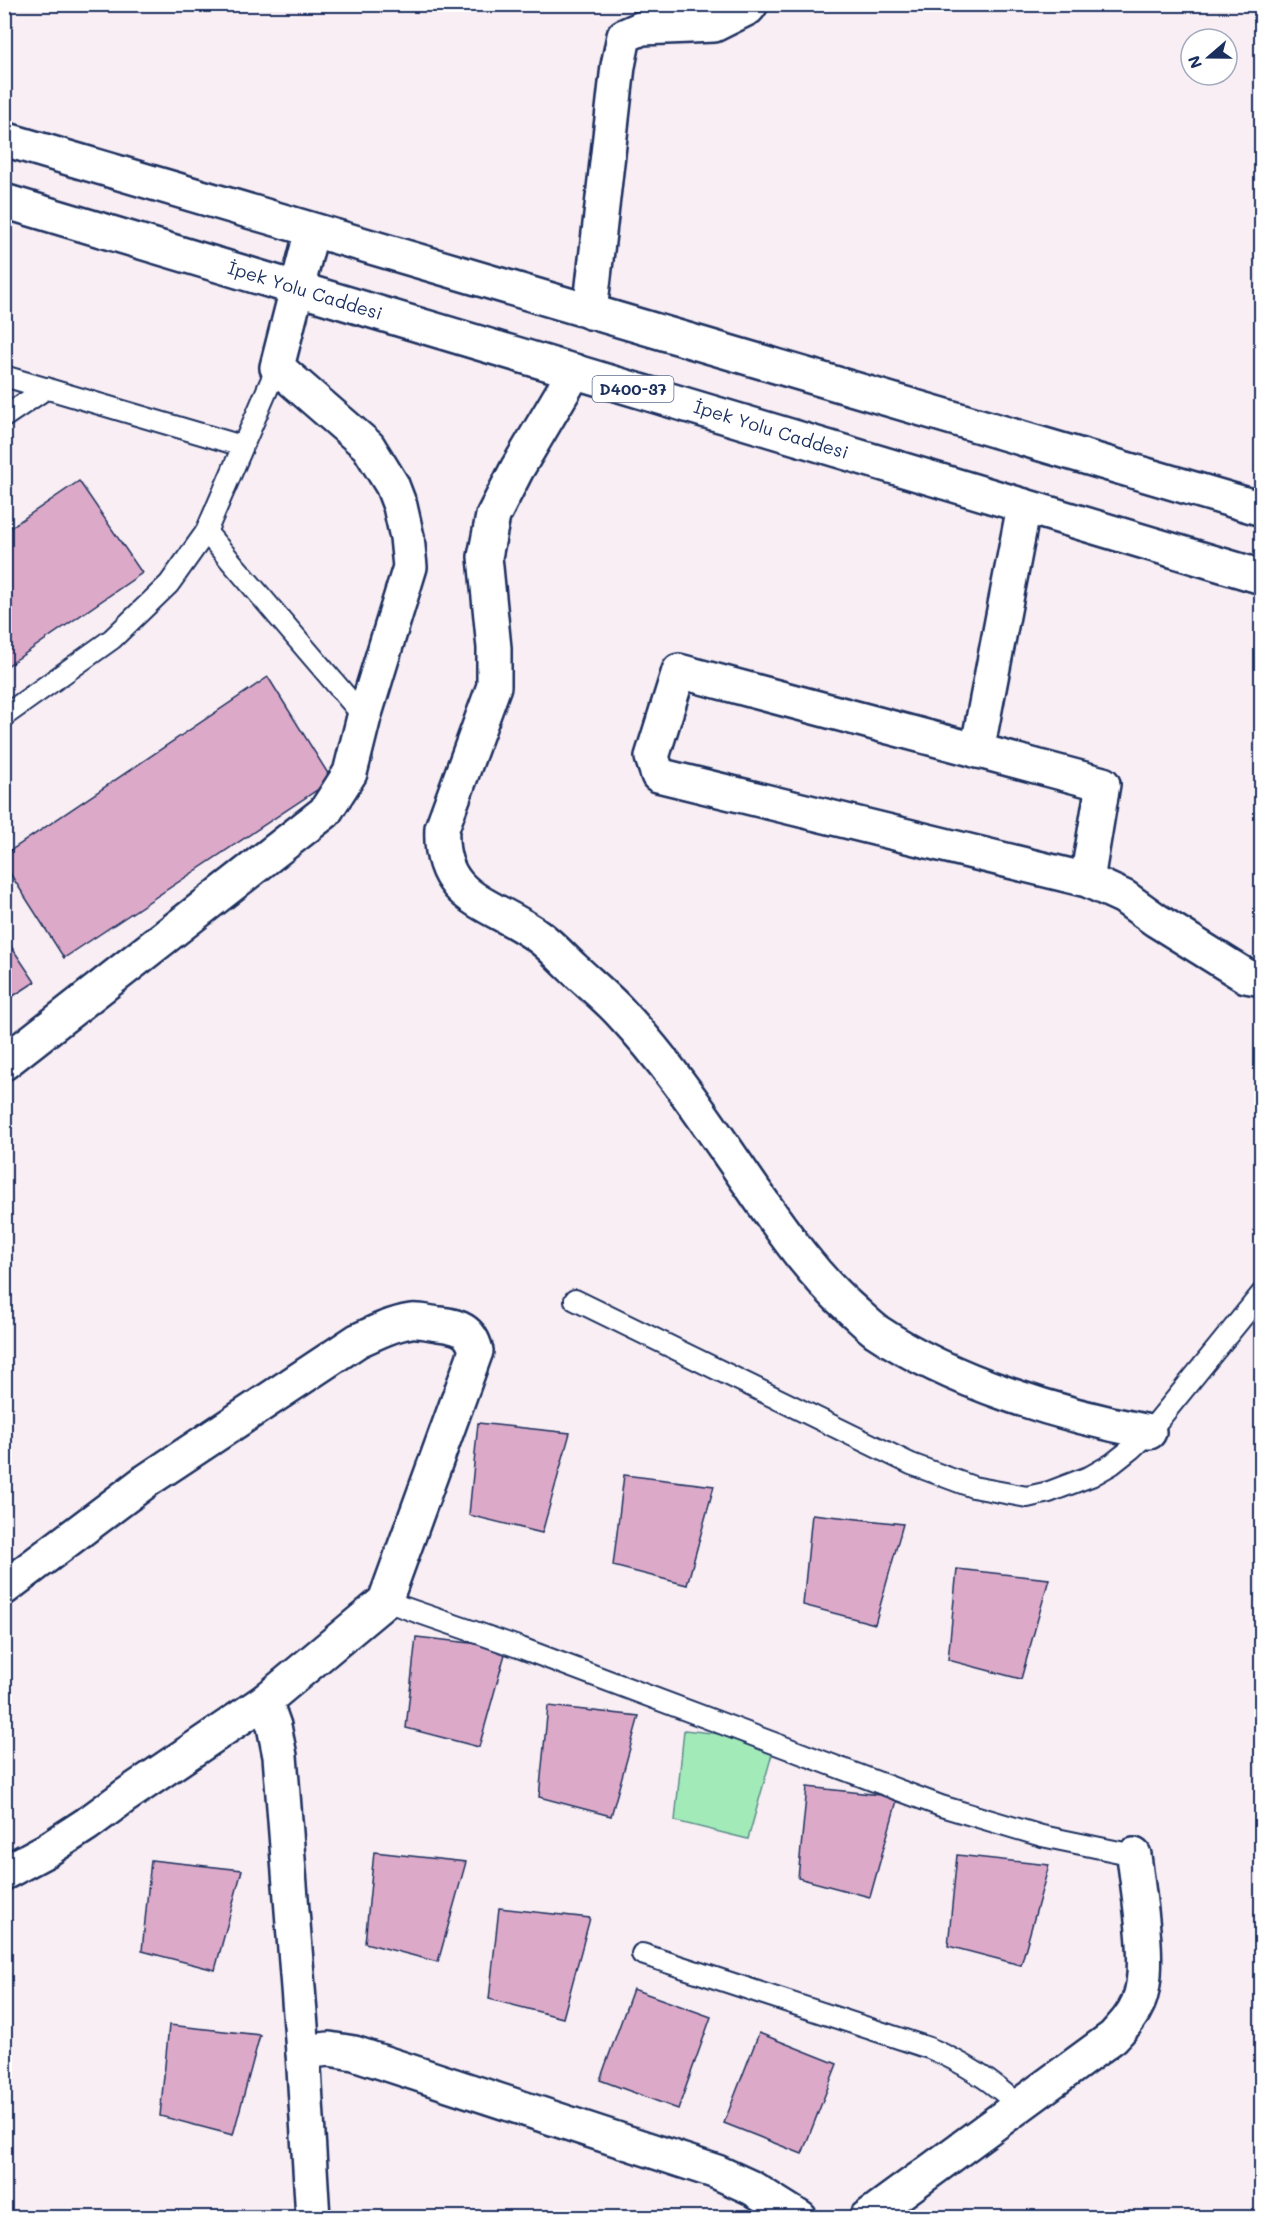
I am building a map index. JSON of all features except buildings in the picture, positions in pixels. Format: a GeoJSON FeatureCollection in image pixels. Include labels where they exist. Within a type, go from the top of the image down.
{"type":"FeatureCollection","features":[{"type":"Feature","properties":{"kind":"main road"},"geometry":{"type":"LineString","coordinates":[[590,312],[618,66],[624,36],[642,28],[714,25],[748,8],[751,4]]}},
{"type":"Feature","properties":{"kind":"main road"},"geometry":{"type":"LineString","coordinates":[[4,139],[1262,509]]}},
{"type":"Feature","properties":{"kind":"main road","name":"İpek Yolu Caddesi"},"geometry":{"type":"LineString","coordinates":[[4,201],[1262,577]]}},
{"type":"Feature","properties":{"kind":"main road"},"geometry":{"type":"LineString","coordinates":[[4,1063],[325,812],[350,773],[364,717],[410,567],[407,537],[400,506],[392,485],[368,446],[277,367],[312,230]]}},
{"type":"Feature","properties":{"kind":"main road"},"geometry":{"type":"LineString","coordinates":[[575,371],[493,516],[486,557],[494,648],[494,686],[442,828],[441,846],[446,864],[454,879],[467,894],[538,936],[620,1011],[671,1072],[797,1251],[826,1286],[874,1329],[914,1354],[966,1378],[1098,1422],[1149,1432]]}},
{"type":"Feature","properties":{"kind":"main road"},"geometry":{"type":"LineString","coordinates":[[977,751],[1024,506]]}},
{"type":"Feature","properties":{"kind":"main road"},"geometry":{"type":"LineString","coordinates":[[1088,880],[1103,784],[680,671],[652,757],[658,775],[1088,880],[1124,897],[1156,920],[1246,976],[1262,979]]}},
{"type":"Feature","properties":{"kind":"main road"},"geometry":{"type":"LineString","coordinates":[[4,1588],[146,1480],[357,1341],[375,1332],[412,1321],[454,1325],[468,1333],[474,1341],[476,1351],[385,1601],[265,1701],[87,1824],[47,1850],[4,1873]]}},
{"type":"Feature","properties":{"kind":"main road"},"geometry":{"type":"LineString","coordinates":[[265,1701],[279,1748],[303,2052],[313,2217]]}},
{"type":"Feature","properties":{"kind":"main road"},"geometry":{"type":"LineString","coordinates":[[866,2217],[1113,2037],[1128,2021],[1138,2002],[1145,1971],[1134,1855]]}},
{"type":"Feature","properties":{"kind":"main road"},"geometry":{"type":"LineString","coordinates":[[303,2052],[329,2049],[354,2053],[717,2172],[752,2188],[800,2217]]}},
{"type":"Feature","properties":{"kind":"lane"},"geometry":{"type":"LineString","coordinates":[[4,716],[112,639],[169,584],[206,532],[277,367]]}},
{"type":"Feature","properties":{"kind":"lane"},"geometry":{"type":"LineString","coordinates":[[4,376],[242,446]]}},
{"type":"Feature","properties":{"kind":"lane"},"geometry":{"type":"LineString","coordinates":[[4,417],[47,388]]}},
{"type":"Feature","properties":{"kind":"lane"},"geometry":{"type":"LineString","coordinates":[[206,532],[364,717]]}},
{"type":"Feature","properties":{"kind":"lane"},"geometry":{"type":"LineString","coordinates":[[575,1300],[911,1464],[973,1487],[1026,1497],[1059,1489],[1091,1476],[1112,1464],[1131,1449],[1149,1432],[1262,1293]]}},
{"type":"Feature","properties":{"kind":"lane"},"geometry":{"type":"LineString","coordinates":[[385,1601],[521,1648],[941,1806],[1042,1836],[1134,1855]]}},
{"type":"Feature","properties":{"kind":"lane"},"geometry":{"type":"LineString","coordinates":[[642,1954],[929,2048],[956,2059],[981,2074],[1018,2105]]}},
{"type":"Feature","properties":{"kind":"green space"},"geometry":{"type":"Polygon","coordinates":[[[684,1730],[776,1740],[748,1839],[675,1821],[684,1730]]]}}]}
